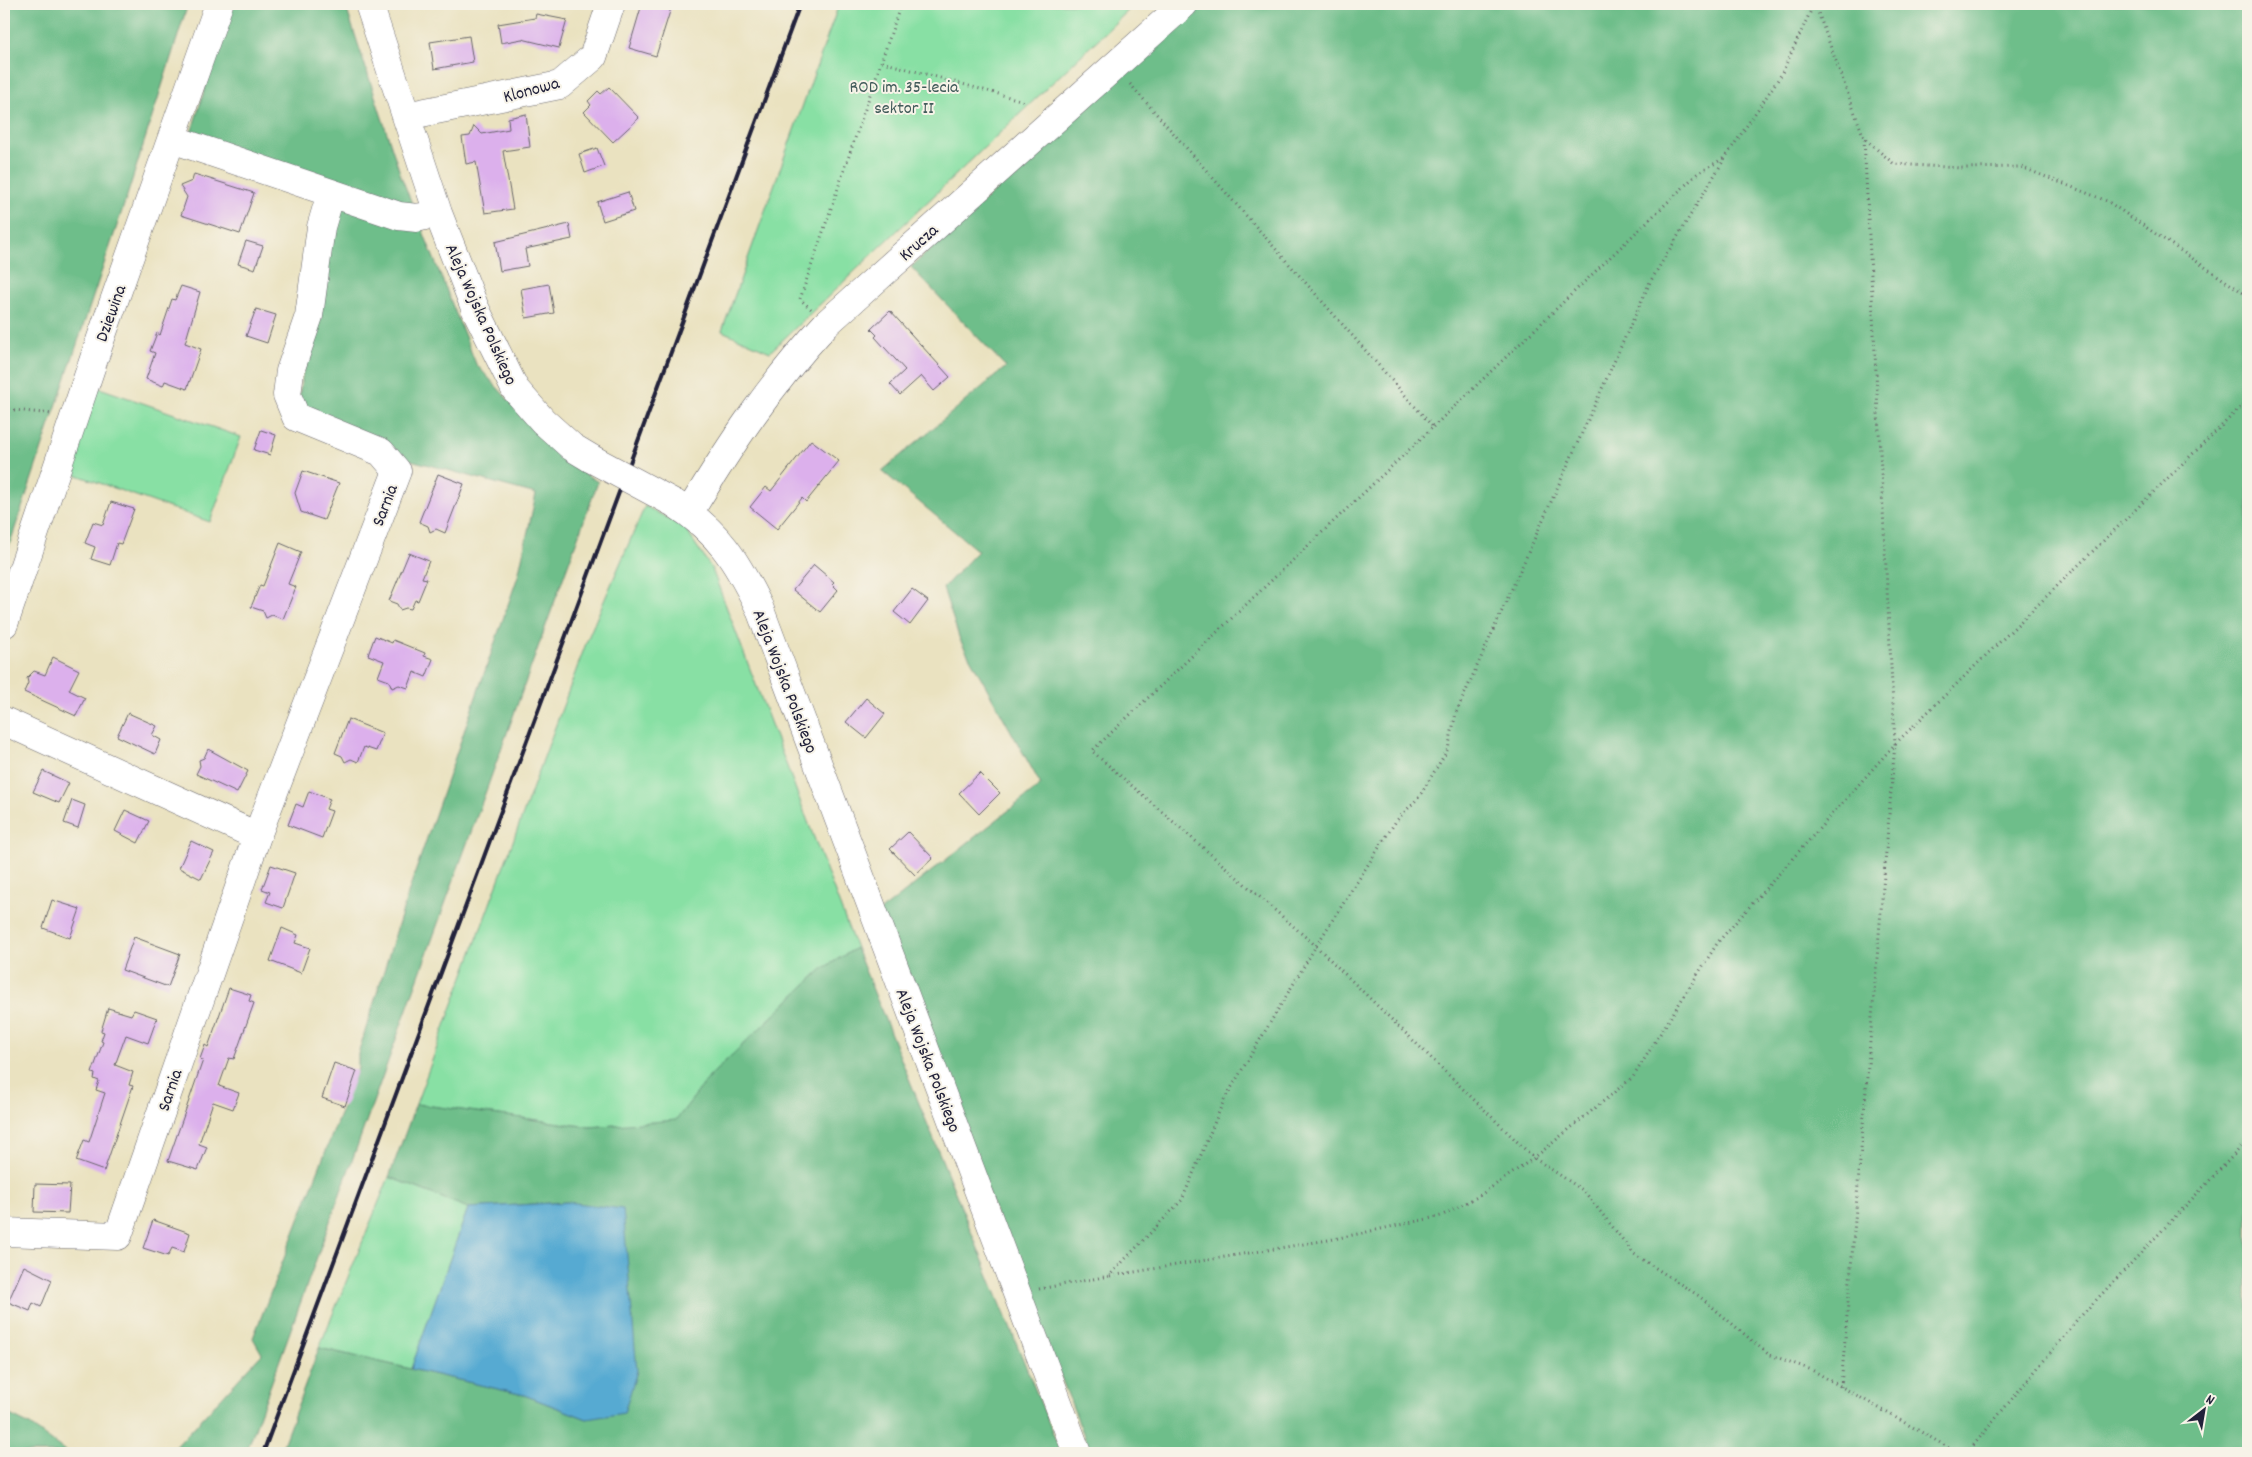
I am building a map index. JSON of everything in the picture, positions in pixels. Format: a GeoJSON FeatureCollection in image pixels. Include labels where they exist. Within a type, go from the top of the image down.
{"type":"FeatureCollection","features":[{"type":"Feature","properties":{"kind":"street","name":"Dziewina"},"geometry":{"type":"LineString","coordinates":[[4,624],[73,420],[220,4]]}},
{"type":"Feature","properties":{"kind":"street","name":"Aleja Wojska Polskiego"},"geometry":{"type":"LineString","coordinates":[[369,4],[438,213],[475,308],[515,389],[543,421],[572,447],[682,508],[718,538],[739,568],[758,607],[1077,1453]]}},
{"type":"Feature","properties":{"kind":"street","name":"Klonowa"},"geometry":{"type":"LineString","coordinates":[[406,116],[560,85],[593,57],[611,4]]}},
{"type":"Feature","properties":{"kind":"street","name":"Krucza"},"geometry":{"type":"LineString","coordinates":[[682,508],[791,361],[826,324],[1184,4]]}},
{"type":"Feature","properties":{"kind":"street"},"geometry":{"type":"LineString","coordinates":[[172,139],[410,218],[438,213]]}},
{"type":"Feature","properties":{"kind":"street","name":"Sarnia"},"geometry":{"type":"LineString","coordinates":[[4,1232],[118,1236],[257,836],[397,471],[381,452],[296,417],[287,395],[290,371],[309,316],[321,227],[331,193]]}},
{"type":"Feature","properties":{"kind":"street"},"geometry":{"type":"LineString","coordinates":[[4,722],[257,836]]}},
{"type":"Feature","properties":{"kind":"path"},"geometry":{"type":"LineString","coordinates":[[826,324],[800,299],[901,4]]}},
{"type":"Feature","properties":{"kind":"path"},"geometry":{"type":"LineString","coordinates":[[1814,4],[1864,138],[1895,744],[1842,1387]]}},
{"type":"Feature","properties":{"kind":"path"},"geometry":{"type":"LineString","coordinates":[[1109,1276],[1182,1200],[1224,1100],[1316,946],[1396,820],[1419,797],[1448,749],[1456,713],[1650,282],[1725,158],[1781,75],[1814,4]]}},
{"type":"Feature","properties":{"kind":"path"},"geometry":{"type":"LineString","coordinates":[[882,62],[1024,101]]}},
{"type":"Feature","properties":{"kind":"path"},"geometry":{"type":"LineString","coordinates":[[1128,82],[1433,427]]}},
{"type":"Feature","properties":{"kind":"path"},"geometry":{"type":"LineString","coordinates":[[1864,138],[1894,164],[1962,168],[2020,167],[2107,201],[2248,296]]}},
{"type":"Feature","properties":{"kind":"path"},"geometry":{"type":"LineString","coordinates":[[1725,158],[1697,174],[1092,751],[1316,946],[1534,1158],[1584,1191],[1634,1254],[1699,1296],[1768,1354],[1812,1370],[1958,1453]]}},
{"type":"Feature","properties":{"kind":"path"},"geometry":{"type":"LineString","coordinates":[[1016,1292],[1334,1239],[1441,1216],[1479,1196],[1534,1158],[1633,1077],[1718,942],[1895,744],[2248,400]]}},
{"type":"Feature","properties":{"kind":"path"},"geometry":{"type":"LineString","coordinates":[[4,409],[43,412],[73,420]]}},
{"type":"Feature","properties":{"kind":"path"},"geometry":{"type":"LineString","coordinates":[[1967,1453],[2080,1317],[2248,1140]]}},
{"type":"Feature","properties":{"kind":"green space"},"geometry":{"type":"Polygon","coordinates":[[[4,4],[188,4],[127,196],[4,561],[4,4]]]}},
{"type":"Feature","properties":{"kind":"green space"},"geometry":{"type":"Polygon","coordinates":[[[231,4],[345,4],[401,176],[476,364],[562,459],[598,482],[246,1453],[170,1453],[262,1354],[253,1338],[358,1068],[358,1054],[410,887],[518,576],[536,494],[381,452],[296,417],[331,193],[188,143],[231,4]]]}},
{"type":"Feature","properties":{"kind":"green space","name":"ROD im. 35-lecia sektor II"},"geometry":{"type":"Polygon","coordinates":[[[839,4],[1135,4],[770,352],[722,331],[839,4]]]}},
{"type":"Feature","properties":{"kind":"green space"},"geometry":{"type":"Polygon","coordinates":[[[1201,4],[2248,4],[2248,1453],[1091,1453],[877,914],[1041,785],[960,640],[943,588],[978,551],[882,471],[1006,367],[911,267],[1201,4]]]}},
{"type":"Feature","properties":{"kind":"green space"},"geometry":{"type":"Polygon","coordinates":[[[85,383],[241,437],[210,522],[57,468],[85,383]]]}},
{"type":"Feature","properties":{"kind":"green space"},"geometry":{"type":"Polygon","coordinates":[[[645,506],[684,527],[712,569],[856,948],[822,969],[711,1075],[676,1121],[590,1127],[416,1104],[588,638],[645,506]]]}},
{"type":"Feature","properties":{"kind":"green space"},"geometry":{"type":"Polygon","coordinates":[[[856,948],[1061,1453],[280,1453],[319,1348],[524,1395],[587,1419],[568,1202],[468,1208],[389,1177],[416,1104],[590,1127],[676,1120],[711,1075],[822,969],[856,948]]]}},
{"type":"Feature","properties":{"kind":"green space"},"geometry":{"type":"Polygon","coordinates":[[[389,1177],[468,1208],[411,1369],[319,1348],[389,1177]]]}},
{"type":"Feature","properties":{"kind":"green space"},"geometry":{"type":"Polygon","coordinates":[[[4,1412],[30,1425],[68,1453],[4,1453],[4,1412]]]}},
{"type":"Feature","properties":{"kind":"water"},"geometry":{"type":"Polygon","coordinates":[[[568,1202],[623,1209],[637,1371],[624,1413],[587,1419],[524,1395],[411,1369],[468,1208],[568,1202]]]}},
{"type":"Feature","properties":{"kind":"building"},"geometry":{"type":"Polygon","coordinates":[[[642,4],[655,4],[671,8],[656,56],[629,48],[642,4]]]}},
{"type":"Feature","properties":{"kind":"building"},"geometry":{"type":"Polygon","coordinates":[[[536,14],[567,20],[559,48],[522,39],[501,43],[498,24],[535,18],[536,14]]]}},
{"type":"Feature","properties":{"kind":"building"},"geometry":{"type":"Polygon","coordinates":[[[469,36],[473,62],[434,69],[430,42],[469,36]]]}},
{"type":"Feature","properties":{"kind":"building"},"geometry":{"type":"Polygon","coordinates":[[[609,87],[639,118],[613,142],[584,112],[591,105],[588,101],[598,91],[601,94],[609,87]]]}},
{"type":"Feature","properties":{"kind":"building"},"geometry":{"type":"Polygon","coordinates":[[[526,114],[530,147],[503,151],[513,209],[485,213],[476,162],[466,164],[462,137],[470,136],[474,126],[482,134],[509,129],[508,118],[526,114]]]}},
{"type":"Feature","properties":{"kind":"building"},"geometry":{"type":"Polygon","coordinates":[[[597,148],[604,166],[585,173],[579,154],[597,148]]]}},
{"type":"Feature","properties":{"kind":"building"},"geometry":{"type":"Polygon","coordinates":[[[194,174],[254,193],[240,234],[181,215],[187,197],[180,186],[192,181],[194,174]]]}},
{"type":"Feature","properties":{"kind":"building"},"geometry":{"type":"Polygon","coordinates":[[[628,192],[634,211],[603,221],[597,202],[628,192]]]}},
{"type":"Feature","properties":{"kind":"building"},"geometry":{"type":"Polygon","coordinates":[[[569,224],[572,239],[525,249],[528,266],[500,271],[495,242],[569,224]]]}},
{"type":"Feature","properties":{"kind":"building"},"geometry":{"type":"Polygon","coordinates":[[[246,241],[263,246],[255,269],[238,264],[246,241]]]}},
{"type":"Feature","properties":{"kind":"building"},"geometry":{"type":"Polygon","coordinates":[[[549,284],[554,313],[526,318],[521,289],[549,284]]]}},
{"type":"Feature","properties":{"kind":"building"},"geometry":{"type":"Polygon","coordinates":[[[181,286],[200,292],[185,343],[201,349],[187,389],[165,381],[163,386],[146,379],[155,353],[150,351],[157,333],[160,335],[172,299],[175,300],[181,286]]]}},
{"type":"Feature","properties":{"kind":"building"},"geometry":{"type":"Polygon","coordinates":[[[256,309],[276,315],[267,343],[246,336],[256,309]]]}},
{"type":"Feature","properties":{"kind":"building"},"geometry":{"type":"Polygon","coordinates":[[[890,311],[950,377],[934,391],[921,376],[900,395],[890,384],[905,370],[875,337],[877,335],[871,329],[890,311]]]}},
{"type":"Feature","properties":{"kind":"building"},"geometry":{"type":"Polygon","coordinates":[[[261,430],[276,435],[270,455],[254,450],[261,430]]]}},
{"type":"Feature","properties":{"kind":"building"},"geometry":{"type":"Polygon","coordinates":[[[811,440],[839,461],[806,502],[802,498],[777,529],[750,507],[766,487],[771,491],[811,440]]]}},
{"type":"Feature","properties":{"kind":"building"},"geometry":{"type":"Polygon","coordinates":[[[303,471],[339,483],[324,520],[301,512],[295,493],[303,471]]]}},
{"type":"Feature","properties":{"kind":"building"},"geometry":{"type":"Polygon","coordinates":[[[438,474],[464,484],[445,533],[436,529],[430,532],[428,526],[419,522],[438,474]]]}},
{"type":"Feature","properties":{"kind":"building"},"geometry":{"type":"Polygon","coordinates":[[[111,502],[134,509],[121,544],[117,543],[110,565],[91,559],[95,547],[85,543],[93,522],[103,525],[111,502]]]}},
{"type":"Feature","properties":{"kind":"building"},"geometry":{"type":"Polygon","coordinates":[[[280,543],[301,552],[288,584],[296,587],[283,619],[272,615],[266,618],[263,611],[251,607],[260,585],[263,586],[280,543]]]}},
{"type":"Feature","properties":{"kind":"building"},"geometry":{"type":"Polygon","coordinates":[[[409,553],[429,561],[422,578],[427,579],[418,601],[415,600],[411,609],[400,610],[397,604],[389,601],[409,553]]]}},
{"type":"Feature","properties":{"kind":"building"},"geometry":{"type":"Polygon","coordinates":[[[814,565],[834,582],[832,584],[838,590],[820,612],[793,590],[814,565]]]}},
{"type":"Feature","properties":{"kind":"building"},"geometry":{"type":"Polygon","coordinates":[[[912,589],[928,601],[910,625],[894,612],[912,589]]]}},
{"type":"Feature","properties":{"kind":"building"},"geometry":{"type":"Polygon","coordinates":[[[375,636],[392,643],[393,640],[425,653],[424,656],[433,659],[426,677],[414,672],[408,688],[399,685],[392,688],[389,681],[378,677],[384,661],[368,655],[375,636]]]}},
{"type":"Feature","properties":{"kind":"building"},"geometry":{"type":"Polygon","coordinates":[[[53,657],[79,670],[69,690],[85,698],[76,716],[24,692],[28,683],[27,678],[34,671],[45,675],[53,657]]]}},
{"type":"Feature","properties":{"kind":"building"},"geometry":{"type":"Polygon","coordinates":[[[866,698],[885,714],[866,738],[846,722],[866,698]]]}},
{"type":"Feature","properties":{"kind":"building"},"geometry":{"type":"Polygon","coordinates":[[[128,713],[157,726],[152,735],[161,740],[155,754],[117,736],[128,713]]]}},
{"type":"Feature","properties":{"kind":"building"},"geometry":{"type":"Polygon","coordinates":[[[348,719],[383,733],[376,751],[364,747],[358,762],[351,759],[345,762],[342,756],[335,753],[348,719]]]}},
{"type":"Feature","properties":{"kind":"building"},"geometry":{"type":"Polygon","coordinates":[[[208,749],[248,771],[237,793],[196,774],[200,766],[199,760],[204,758],[208,749]]]}},
{"type":"Feature","properties":{"kind":"building"},"geometry":{"type":"Polygon","coordinates":[[[43,771],[69,783],[59,803],[33,792],[43,771]]]}},
{"type":"Feature","properties":{"kind":"building"},"geometry":{"type":"Polygon","coordinates":[[[980,773],[1000,793],[979,814],[959,793],[980,773]]]}},
{"type":"Feature","properties":{"kind":"building"},"geometry":{"type":"Polygon","coordinates":[[[309,791],[330,799],[326,809],[332,811],[322,838],[288,825],[296,804],[303,807],[309,791]]]}},
{"type":"Feature","properties":{"kind":"building"},"geometry":{"type":"Polygon","coordinates":[[[72,800],[85,805],[78,828],[64,823],[72,800]]]}},
{"type":"Feature","properties":{"kind":"building"},"geometry":{"type":"Polygon","coordinates":[[[125,810],[149,821],[138,843],[115,831],[125,810]]]}},
{"type":"Feature","properties":{"kind":"building"},"geometry":{"type":"Polygon","coordinates":[[[908,832],[933,858],[915,875],[890,849],[908,832]]]}},
{"type":"Feature","properties":{"kind":"building"},"geometry":{"type":"Polygon","coordinates":[[[191,841],[214,852],[201,879],[179,868],[191,841]]]}},
{"type":"Feature","properties":{"kind":"building"},"geometry":{"type":"Polygon","coordinates":[[[271,865],[295,873],[283,908],[266,902],[270,892],[262,889],[271,865]]]}},
{"type":"Feature","properties":{"kind":"building"},"geometry":{"type":"Polygon","coordinates":[[[52,900],[80,909],[70,938],[43,928],[52,900]]]}},
{"type":"Feature","properties":{"kind":"building"},"geometry":{"type":"Polygon","coordinates":[[[282,928],[298,935],[295,943],[310,948],[301,973],[270,961],[282,928]]]}},
{"type":"Feature","properties":{"kind":"building"},"geometry":{"type":"Polygon","coordinates":[[[134,937],[180,954],[168,987],[122,970],[134,937]]]}},
{"type":"Feature","properties":{"kind":"building"},"geometry":{"type":"Polygon","coordinates":[[[229,988],[251,995],[249,1001],[254,1003],[234,1059],[229,1058],[219,1086],[239,1093],[233,1109],[213,1102],[199,1144],[207,1147],[198,1170],[168,1161],[203,1060],[200,1059],[205,1045],[208,1047],[229,988]]]}},
{"type":"Feature","properties":{"kind":"building"},"geometry":{"type":"Polygon","coordinates":[[[108,1008],[131,1015],[134,1010],[157,1018],[148,1043],[126,1035],[115,1065],[133,1072],[129,1085],[133,1086],[104,1171],[76,1161],[84,1140],[89,1142],[105,1093],[96,1090],[99,1081],[94,1079],[95,1074],[92,1073],[103,1042],[101,1041],[104,1032],[101,1031],[108,1008]]]}},
{"type":"Feature","properties":{"kind":"building"},"geometry":{"type":"Polygon","coordinates":[[[334,1063],[357,1071],[345,1106],[322,1098],[334,1063]]]}},
{"type":"Feature","properties":{"kind":"building"},"geometry":{"type":"Polygon","coordinates":[[[35,1184],[70,1185],[68,1213],[34,1212],[35,1184]]]}},
{"type":"Feature","properties":{"kind":"building"},"geometry":{"type":"Polygon","coordinates":[[[153,1220],[190,1233],[184,1252],[172,1248],[168,1256],[143,1248],[153,1220]]]}},
{"type":"Feature","properties":{"kind":"building"},"geometry":{"type":"Polygon","coordinates":[[[24,1266],[52,1280],[41,1307],[33,1303],[30,1311],[8,1302],[24,1266]]]}},
{"type":"Feature","properties":{"kind":"railway"},"geometry":{"type":"LineString","coordinates":[[263,1453],[800,4]]}}]}
